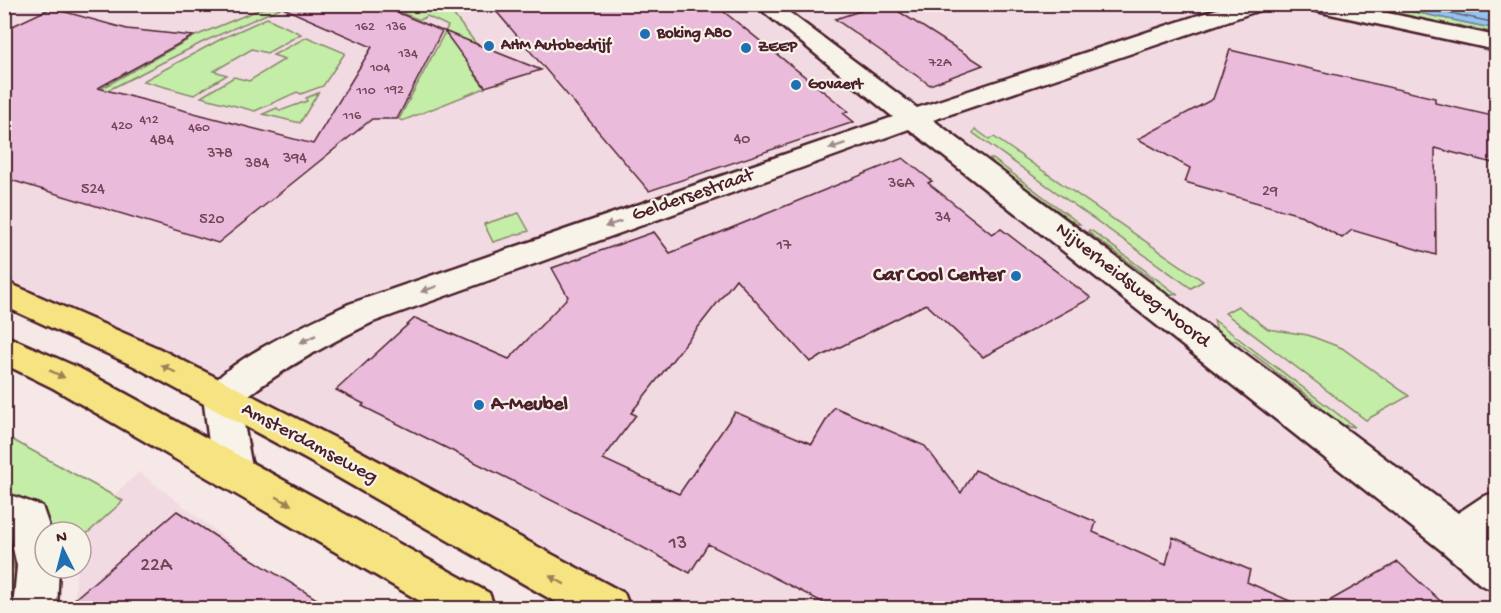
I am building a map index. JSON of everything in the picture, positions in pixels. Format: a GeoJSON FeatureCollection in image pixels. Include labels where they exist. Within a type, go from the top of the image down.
{"type":"FeatureCollection","features":[{"type":"Feature","properties":{"kind":"main road","name":"Amsterdamseweg"},"geometry":{"type":"LineString","coordinates":[[4,292],[146,357],[325,451],[608,609]]}},
{"type":"Feature","properties":{"kind":"main road"},"geometry":{"type":"LineString","coordinates":[[4,348],[66,378],[473,609]]}},
{"type":"Feature","properties":{"kind":"street","name":"Nijverheidsweg-Noord"},"geometry":{"type":"LineString","coordinates":[[764,4],[903,122],[1457,537],[1497,571]]}},
{"type":"Feature","properties":{"kind":"street","name":"Geldersestraat"},"geometry":{"type":"LineString","coordinates":[[220,396],[280,352],[361,313],[903,122],[1255,4]]}},
{"type":"Feature","properties":{"kind":"street"},"geometry":{"type":"LineString","coordinates":[[1312,4],[1490,42],[1489,55],[1497,64]]}},
{"type":"Feature","properties":{"kind":"street"},"geometry":{"type":"LineString","coordinates":[[220,396],[233,473]]}},
{"type":"Feature","properties":{"kind":"street"},"geometry":{"type":"LineString","coordinates":[[1457,537],[1497,510]]}},
{"type":"Feature","properties":{"kind":"street"},"geometry":{"type":"LineString","coordinates":[[4,511],[27,519],[38,566],[34,609]]}},
{"type":"Feature","properties":{"kind":"shaded area"},"geometry":{"type":"Polygon","coordinates":[[[5,5],[1335,5],[1496,43],[1496,608],[594,608],[5,282],[5,5]]]}},
{"type":"Feature","properties":{"kind":"shaded area"},"geometry":{"type":"Polygon","coordinates":[[[139,472],[316,608],[74,608],[76,580],[93,580],[93,520],[87,520],[139,472]]]}},
{"type":"Feature","properties":{"kind":"green space"},"geometry":{"type":"Polygon","coordinates":[[[270,5],[287,5],[205,41],[4,143],[193,37],[270,5]]]}},
{"type":"Feature","properties":{"kind":"green space"},"geometry":{"type":"Polygon","coordinates":[[[381,5],[446,5],[506,82],[497,84],[487,72],[475,75],[485,88],[402,121],[399,119],[448,26],[427,16],[420,20],[381,5]]]}},
{"type":"Feature","properties":{"kind":"green space"},"geometry":{"type":"Polygon","coordinates":[[[1339,5],[1381,5],[1496,29],[1496,33],[1457,25],[1456,27],[1496,36],[1496,39],[1339,5]]]}},
{"type":"Feature","properties":{"kind":"green space"},"geometry":{"type":"Polygon","coordinates":[[[267,18],[301,34],[267,53],[252,49],[214,71],[227,75],[194,95],[143,81],[223,38],[267,18]]]}},
{"type":"Feature","properties":{"kind":"green space"},"geometry":{"type":"Polygon","coordinates":[[[307,37],[345,53],[323,86],[301,94],[297,92],[255,111],[201,97],[234,77],[249,81],[285,59],[273,55],[307,37]]]}},
{"type":"Feature","properties":{"kind":"green space"},"geometry":{"type":"Polygon","coordinates":[[[318,93],[300,123],[263,114],[277,108],[280,111],[307,101],[306,98],[318,93]]]}},
{"type":"Feature","properties":{"kind":"green space"},"geometry":{"type":"Polygon","coordinates":[[[975,129],[989,139],[994,137],[1203,281],[1191,288],[973,133],[975,129]]]}},
{"type":"Feature","properties":{"kind":"green space"},"geometry":{"type":"Polygon","coordinates":[[[990,159],[1080,224],[1076,224],[1038,196],[1016,188],[990,159]]]}},
{"type":"Feature","properties":{"kind":"green space"},"geometry":{"type":"Polygon","coordinates":[[[519,213],[529,231],[493,242],[484,224],[519,213]]]}},
{"type":"Feature","properties":{"kind":"green space"},"geometry":{"type":"Polygon","coordinates":[[[1089,230],[1178,295],[1155,291],[1152,279],[1088,232],[1089,230]]]}},
{"type":"Feature","properties":{"kind":"green space"},"geometry":{"type":"Polygon","coordinates":[[[1238,306],[1268,329],[1308,335],[1342,348],[1409,396],[1366,420],[1225,313],[1238,306]]]}},
{"type":"Feature","properties":{"kind":"green space"},"geometry":{"type":"Polygon","coordinates":[[[1214,320],[1355,427],[1325,422],[1322,407],[1236,341],[1219,339],[1214,320]]]}},
{"type":"Feature","properties":{"kind":"green space"},"geometry":{"type":"Polygon","coordinates":[[[4,435],[123,501],[93,528],[93,520],[33,520],[33,524],[5,504],[4,435]]]}},
{"type":"Feature","properties":{"kind":"green space"},"geometry":{"type":"Polygon","coordinates":[[[4,540],[18,579],[23,608],[5,608],[4,540]]]}},
{"type":"Feature","properties":{"kind":"water"},"geometry":{"type":"Polygon","coordinates":[[[1381,5],[1496,5],[1496,29],[1381,5]]]}},
{"type":"Feature","properties":{"kind":"building"},"geometry":{"type":"Polygon","coordinates":[[[274,4],[377,4],[442,31],[397,119],[372,119],[218,243],[4,178],[4,30],[51,8],[127,29],[193,36],[98,88],[313,144],[372,47],[274,4]]]}},
{"type":"Feature","properties":{"kind":"building"},"geometry":{"type":"Polygon","coordinates":[[[490,4],[714,4],[848,111],[843,113],[854,122],[649,191],[490,4]]]}},
{"type":"Feature","properties":{"kind":"building"},"geometry":{"type":"Polygon","coordinates":[[[887,4],[983,65],[930,85],[835,19],[887,4]]]}},
{"type":"Feature","properties":{"kind":"building"},"geometry":{"type":"Polygon","coordinates":[[[444,31],[541,70],[485,87],[444,31]]]}},
{"type":"Feature","properties":{"kind":"building"},"geometry":{"type":"Polygon","coordinates":[[[1230,50],[1435,98],[1435,103],[1497,117],[1497,164],[1435,148],[1436,255],[1352,230],[1342,238],[1303,216],[1185,182],[1190,168],[1138,139],[1213,99],[1230,50]]]}},
{"type":"Feature","properties":{"kind":"building"},"geometry":{"type":"Polygon","coordinates":[[[903,158],[932,181],[928,183],[992,234],[1001,229],[1091,298],[983,357],[926,304],[810,362],[736,279],[631,413],[636,415],[603,459],[679,494],[735,412],[812,444],[834,407],[925,446],[961,493],[975,470],[1096,522],[1093,532],[1166,565],[1173,537],[1250,570],[1247,582],[1308,609],[836,609],[708,544],[690,573],[603,526],[362,406],[364,404],[336,390],[415,318],[509,359],[568,297],[552,268],[654,232],[670,253],[903,158]]]}},
{"type":"Feature","properties":{"kind":"building"},"geometry":{"type":"Polygon","coordinates":[[[177,511],[224,542],[333,609],[63,609],[177,511]]]}},
{"type":"Feature","properties":{"kind":"building"},"geometry":{"type":"Polygon","coordinates":[[[1398,562],[1449,609],[1315,609],[1398,562]]]}},
{"type":"Feature","properties":{"kind":"ferry route"},"geometry":{"type":"LineString","coordinates":[[1459,4],[1496,12]]}},
{"type":"Feature","properties":{"kind":"place","name":"Boking A80"},"geometry":{"type":"Point","coordinates":[645,34]}},
{"type":"Feature","properties":{"kind":"place","name":"AHM Autobedrijf"},"geometry":{"type":"Point","coordinates":[489,46]}},
{"type":"Feature","properties":{"kind":"place","name":"ZEEP"},"geometry":{"type":"Point","coordinates":[746,48]}},
{"type":"Feature","properties":{"kind":"place","name":"Govaert"},"geometry":{"type":"Point","coordinates":[796,85]}},
{"type":"Feature","properties":{"kind":"place","name":"Car Cool Center"},"geometry":{"type":"Point","coordinates":[1016,276]}},
{"type":"Feature","properties":{"kind":"place","name":"A-Meubel"},"geometry":{"type":"Point","coordinates":[479,405]}}]}
